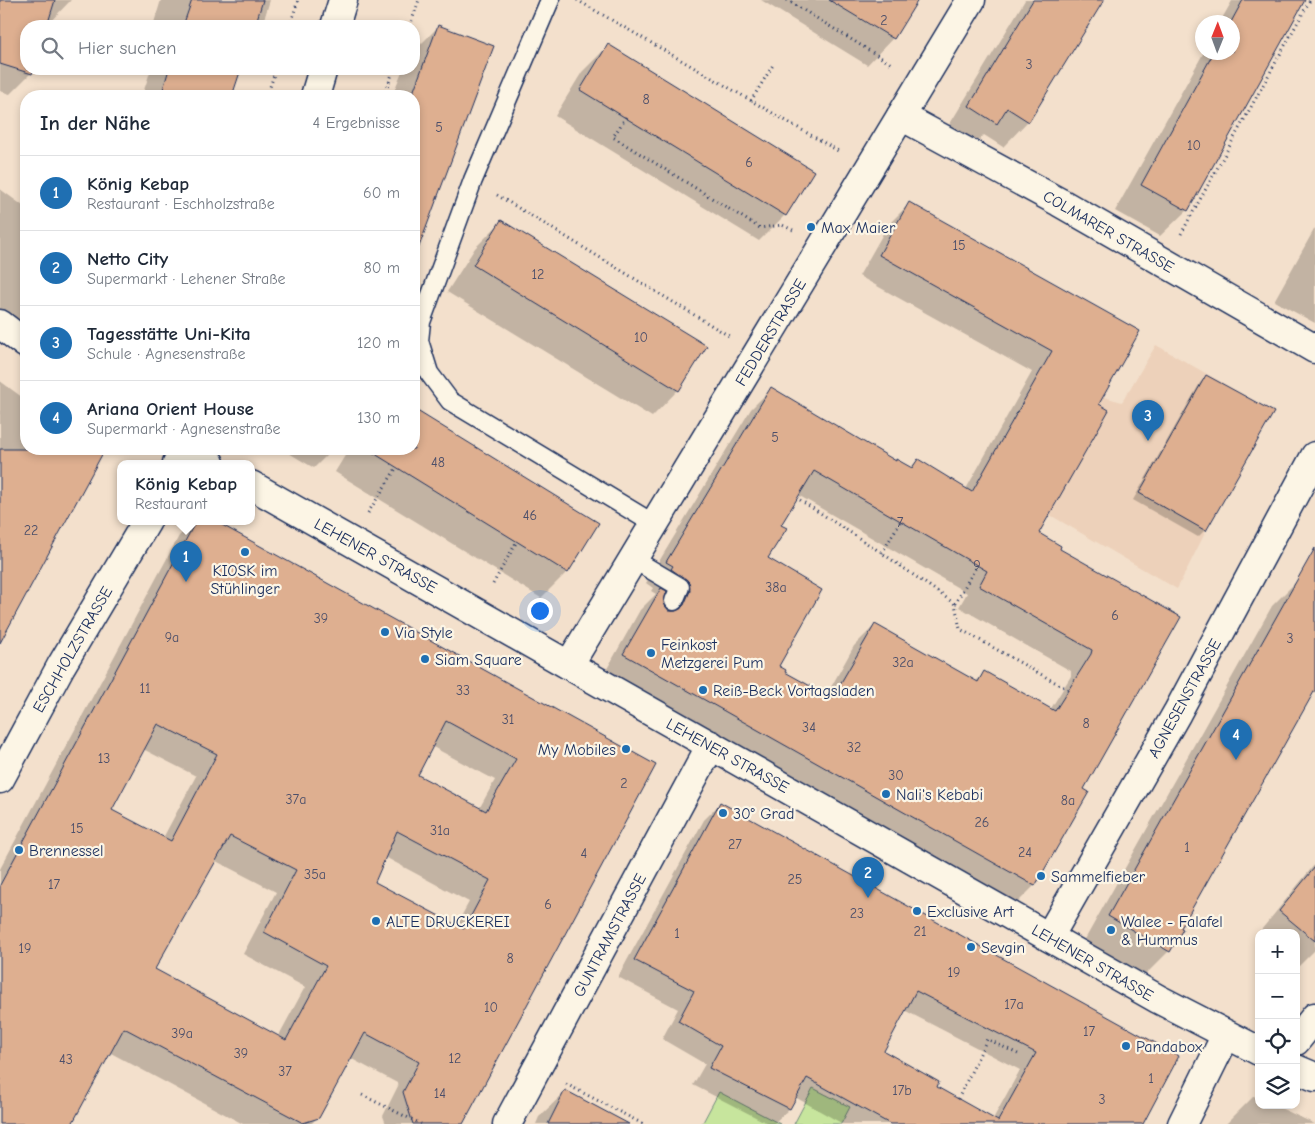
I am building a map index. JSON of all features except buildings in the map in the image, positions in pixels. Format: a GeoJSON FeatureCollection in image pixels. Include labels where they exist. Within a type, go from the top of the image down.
{"type":"FeatureCollection","features":[{"type":"Feature","properties":{"kind":"street"},"geometry":{"type":"LineString","coordinates":[[338,20],[343,0]]}},
{"type":"Feature","properties":{"kind":"street","name":"FEDDERSTRASSE"},"geometry":{"type":"LineString","coordinates":[[570,665],[971,0]]}},
{"type":"Feature","properties":{"kind":"street"},"geometry":{"type":"LineString","coordinates":[[317,90],[321,75]]}},
{"type":"Feature","properties":{"kind":"street","name":"COLMARER STRASSE"},"geometry":{"type":"LineString","coordinates":[[901,116],[1060,202],[1315,349]]}},
{"type":"Feature","properties":{"kind":"street"},"geometry":{"type":"LineString","coordinates":[[0,324],[20,339]]}},
{"type":"Feature","properties":{"kind":"street"},"geometry":{"type":"LineString","coordinates":[[188,455],[202,460]]}},
{"type":"Feature","properties":{"kind":"street","name":"AGNESENSTRASSE"},"geometry":{"type":"LineString","coordinates":[[1050,937],[1177,713],[1315,456]]}},
{"type":"Feature","properties":{"kind":"street","name":"LEHENER STRASSE"},"geometry":{"type":"LineString","coordinates":[[255,487],[1050,937],[1255,1050]]}},
{"type":"Feature","properties":{"kind":"street","name":"ESCHHOLZSTRASSE"},"geometry":{"type":"LineString","coordinates":[[0,779],[61,666],[145,525]]}},
{"type":"Feature","properties":{"kind":"street","name":"GUNTRAMSTRASSE"},"geometry":{"type":"LineString","coordinates":[[507,1124],[711,745]]}},
{"type":"Feature","properties":{"kind":"street"},"geometry":{"type":"LineString","coordinates":[[1300,1036],[1315,1017]]}},
{"type":"Feature","properties":{"kind":"street"},"geometry":{"type":"LineString","coordinates":[[1182,1124],[1226,1035]]}},
{"type":"Feature","properties":{"kind":"street"},"geometry":{"type":"LineString","coordinates":[[1300,1071],[1315,1077]]}},
{"type":"Feature","properties":{"kind":"lane"},"geometry":{"type":"LineString","coordinates":[[420,322],[473,180],[550,0]]}},
{"type":"Feature","properties":{"kind":"lane"},"geometry":{"type":"LineString","coordinates":[[420,344],[430,373],[450,400],[654,524]]}},
{"type":"Feature","properties":{"kind":"lane"},"geometry":{"type":"LineString","coordinates":[[634,559],[680,587],[674,601]]}},
{"type":"Feature","properties":{"kind":"path"},"geometry":{"type":"LineString","coordinates":[[292,20],[298,0]]}},
{"type":"Feature","properties":{"kind":"path"},"geometry":{"type":"LineString","coordinates":[[412,20],[419,0]]}},
{"type":"Feature","properties":{"kind":"path"},"geometry":{"type":"LineString","coordinates":[[576,0],[868,169]]}},
{"type":"Feature","properties":{"kind":"path"},"geometry":{"type":"LineString","coordinates":[[787,0],[921,82]]}},
{"type":"Feature","properties":{"kind":"path"},"geometry":{"type":"LineString","coordinates":[[1165,263],[1310,0]]}},
{"type":"Feature","properties":{"kind":"path"},"geometry":{"type":"LineString","coordinates":[[751,101],[773,64]]}},
{"type":"Feature","properties":{"kind":"path"},"geometry":{"type":"LineString","coordinates":[[269,90],[274,75]]}},
{"type":"Feature","properties":{"kind":"path"},"geometry":{"type":"LineString","coordinates":[[386,90],[392,75]]}},
{"type":"Feature","properties":{"kind":"path"},"geometry":{"type":"LineString","coordinates":[[626,117],[613,137],[760,228],[782,225],[822,246]]}},
{"type":"Feature","properties":{"kind":"path"},"geometry":{"type":"LineString","coordinates":[[473,180],[757,354]]}},
{"type":"Feature","properties":{"kind":"path"},"geometry":{"type":"LineString","coordinates":[[350,541],[397,467]]}},
{"type":"Feature","properties":{"kind":"path"},"geometry":{"type":"LineString","coordinates":[[800,500],[882,553],[955,604]]}},
{"type":"Feature","properties":{"kind":"path"},"geometry":{"type":"LineString","coordinates":[[882,553],[900,522]]}},
{"type":"Feature","properties":{"kind":"path"},"geometry":{"type":"LineString","coordinates":[[476,612],[517,541]]}},
{"type":"Feature","properties":{"kind":"path"},"geometry":{"type":"LineString","coordinates":[[977,565],[955,604],[960,629],[1069,690]]}},
{"type":"Feature","properties":{"kind":"path"},"geometry":{"type":"LineString","coordinates":[[958,1099],[987,1039],[1020,1055]]}},
{"type":"Feature","properties":{"kind":"path"},"geometry":{"type":"LineString","coordinates":[[537,1069],[643,1124]]}},
{"type":"Feature","properties":{"kind":"path"},"geometry":{"type":"LineString","coordinates":[[362,1095],[421,1124]]}},
{"type":"Feature","properties":{"kind":"shaded area"},"geometry":{"type":"Polygon","coordinates":[[[1156,345],[1274,412],[1206,531],[1177,589],[1009,491],[1068,387],[1122,402],[1156,345]]]}},
{"type":"Feature","properties":{"kind":"green space"},"geometry":{"type":"Polygon","coordinates":[[[813,1088],[850,1107],[841,1124],[794,1124],[813,1088]]]}},
{"type":"Feature","properties":{"kind":"green space"},"geometry":{"type":"Polygon","coordinates":[[[719,1092],[780,1124],[702,1124],[719,1092]]]}},
{"type":"Feature","properties":{"kind":"place","name":"Max Maier"},"geometry":{"type":"Point","coordinates":[811,227]}},
{"type":"Feature","properties":{"kind":"place","name":"Tagesstätte Uni-Kita"},"geometry":{"type":"Point","coordinates":[1148,441]}},
{"type":"Feature","properties":{"kind":"place","name":"KIOSK im Stühlinger"},"geometry":{"type":"Point","coordinates":[245,552]}},
{"type":"Feature","properties":{"kind":"place","name":"König Kebap"},"geometry":{"type":"Point","coordinates":[186,582]}},
{"type":"Feature","properties":{"kind":"place","name":"Via Style"},"geometry":{"type":"Point","coordinates":[385,632]}},
{"type":"Feature","properties":{"kind":"place","name":"Feinkost Metzgerei Pum"},"geometry":{"type":"Point","coordinates":[651,653]}},
{"type":"Feature","properties":{"kind":"place","name":"Siam Square"},"geometry":{"type":"Point","coordinates":[425,659]}},
{"type":"Feature","properties":{"kind":"place","name":"Reiß-Beck Vortagsladen"},"geometry":{"type":"Point","coordinates":[703,690]}},
{"type":"Feature","properties":{"kind":"place","name":"My Mobiles"},"geometry":{"type":"Point","coordinates":[626,749]}},
{"type":"Feature","properties":{"kind":"place","name":"Ariana Orient House"},"geometry":{"type":"Point","coordinates":[1236,760]}},
{"type":"Feature","properties":{"kind":"place","name":"Nali's Kebabi"},"geometry":{"type":"Point","coordinates":[886,794]}},
{"type":"Feature","properties":{"kind":"place","name":"30° Grad"},"geometry":{"type":"Point","coordinates":[723,813]}},
{"type":"Feature","properties":{"kind":"place","name":"Brennessel"},"geometry":{"type":"Point","coordinates":[19,850]}},
{"type":"Feature","properties":{"kind":"place","name":"Sammelfieber"},"geometry":{"type":"Point","coordinates":[1041,876]}},
{"type":"Feature","properties":{"kind":"place","name":"Netto City"},"geometry":{"type":"Point","coordinates":[868,898]}},
{"type":"Feature","properties":{"kind":"place","name":"Exclusive Art"},"geometry":{"type":"Point","coordinates":[917,911]}},
{"type":"Feature","properties":{"kind":"place","name":"ALTE DRUCKEREI"},"geometry":{"type":"Point","coordinates":[376,921]}},
{"type":"Feature","properties":{"kind":"place","name":"Walee - Falafel & Hummus"},"geometry":{"type":"Point","coordinates":[1111,930]}},
{"type":"Feature","properties":{"kind":"place","name":"Sevgin"},"geometry":{"type":"Point","coordinates":[971,947]}},
{"type":"Feature","properties":{"kind":"place","name":"Pandabox"},"geometry":{"type":"Point","coordinates":[1126,1046]}}]}
